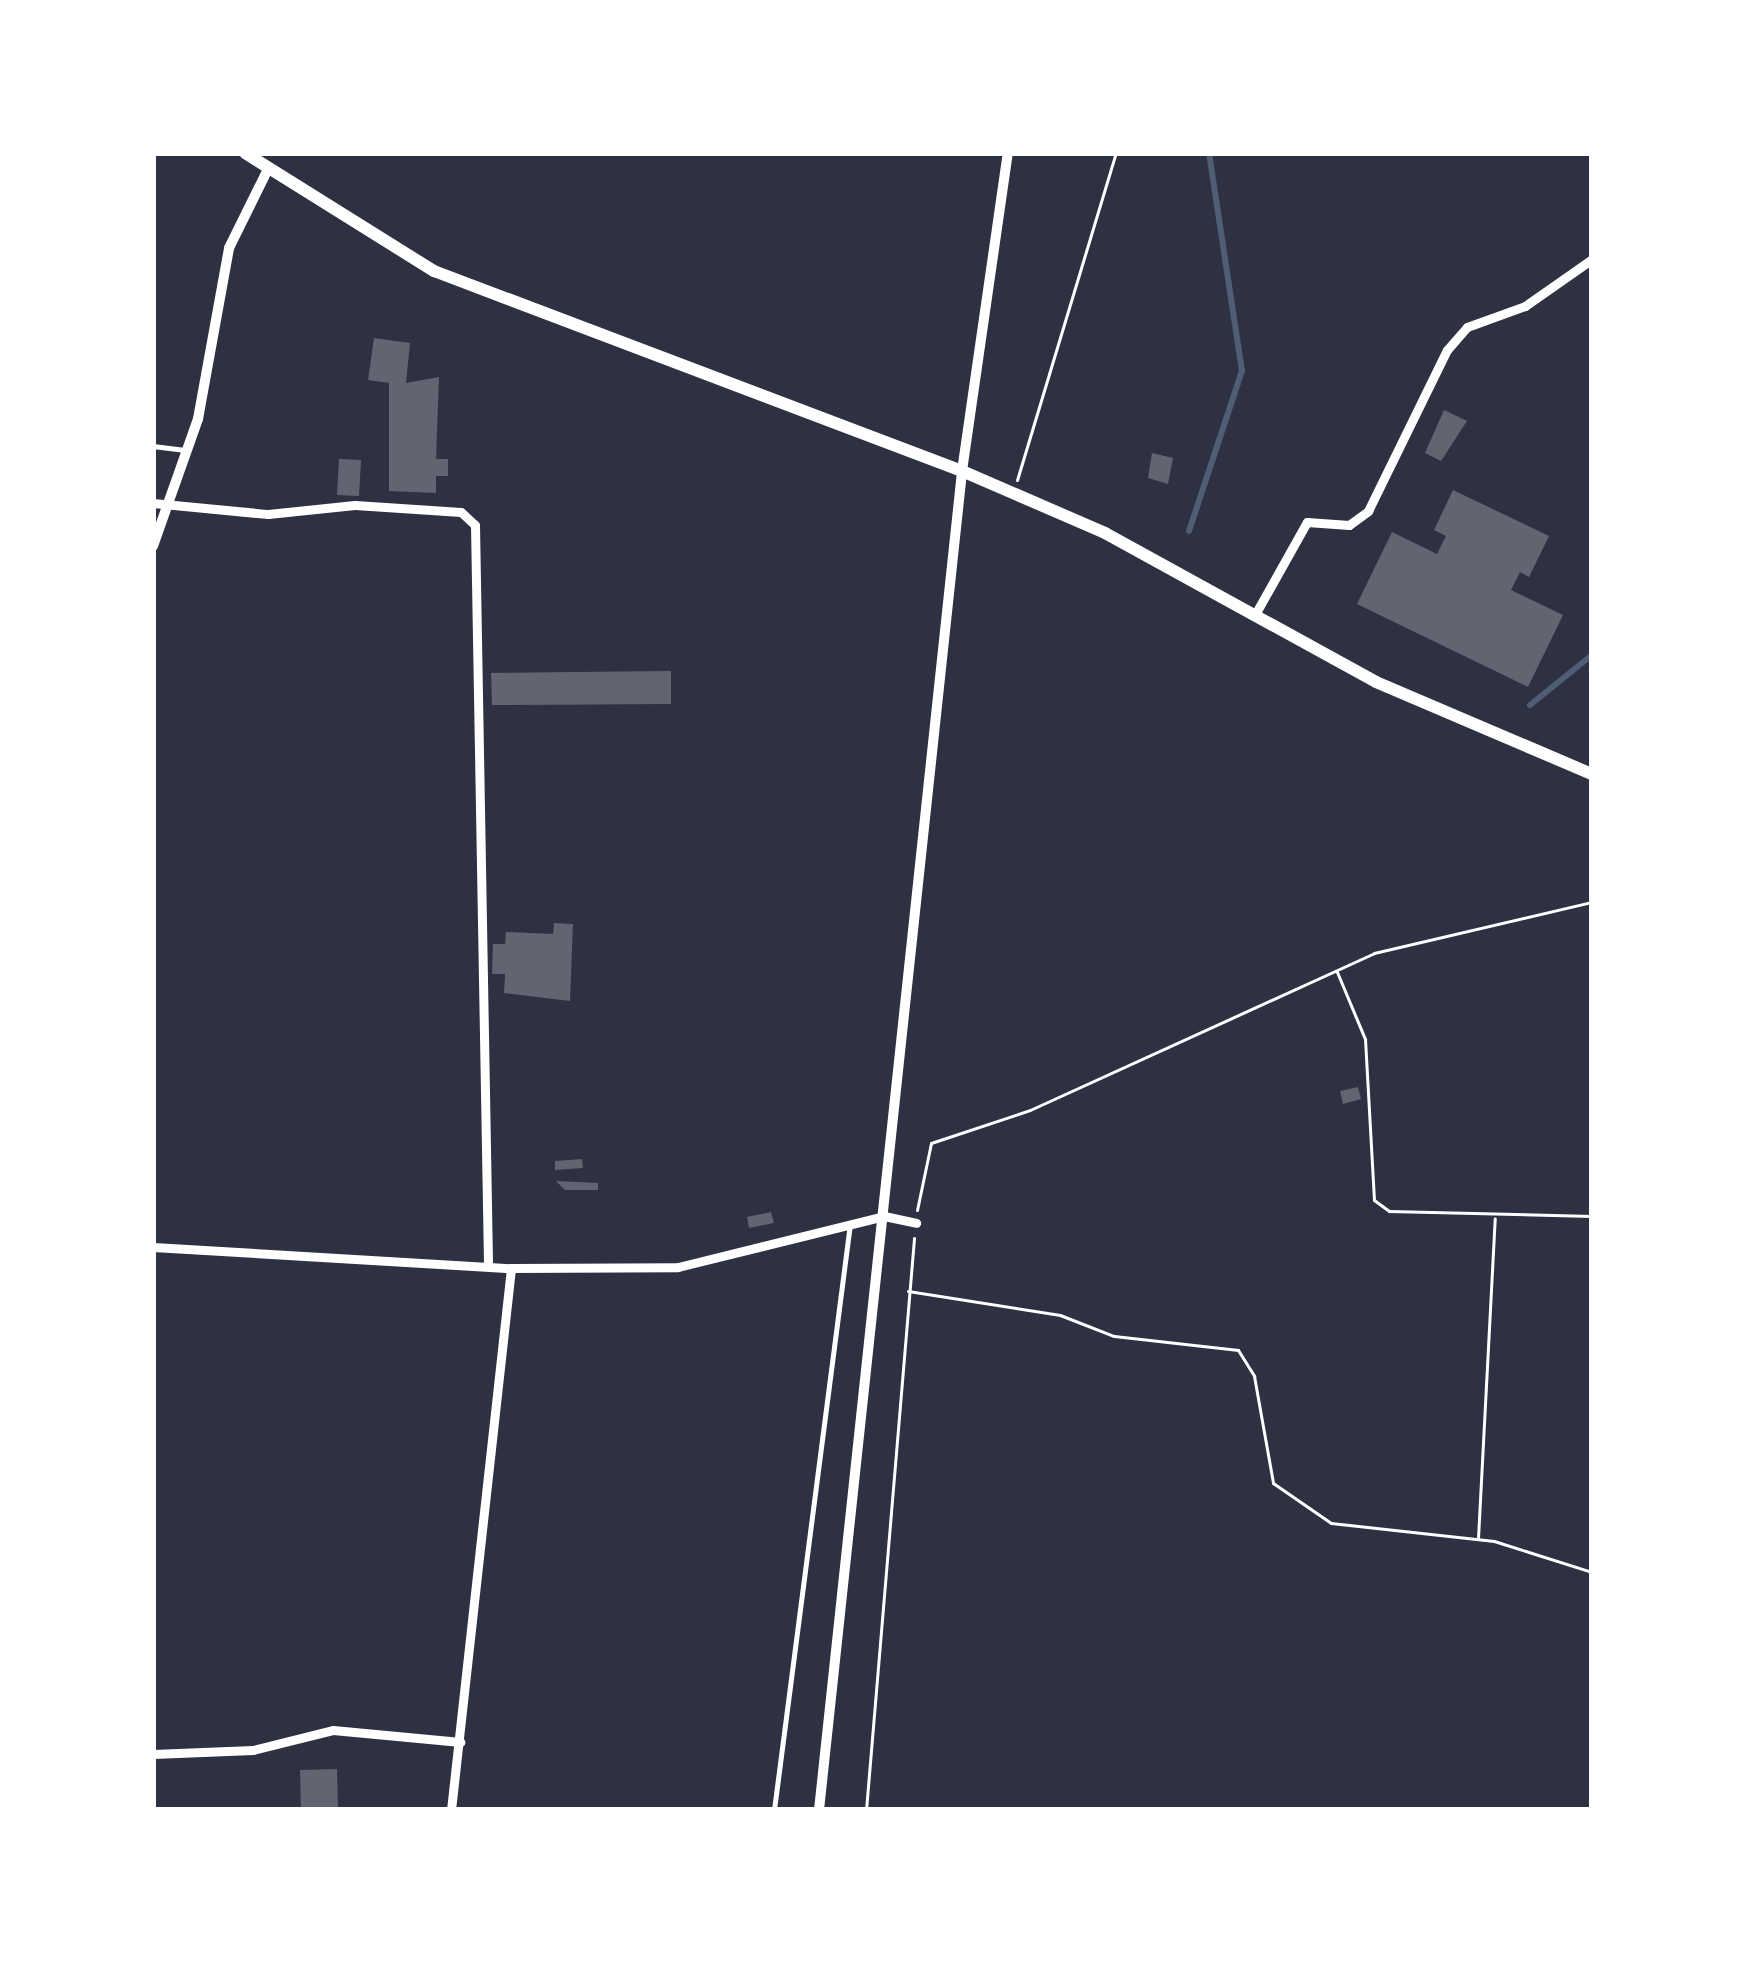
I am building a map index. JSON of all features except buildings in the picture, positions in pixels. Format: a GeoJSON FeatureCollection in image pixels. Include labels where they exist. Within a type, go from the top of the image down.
{"type":"FeatureCollection","features":[{"type":"Feature","properties":{"kind":"main road"},"geometry":{"type":"LineString","coordinates":[[245,153],[434,271],[1013,493],[1257,611],[1376,682],[1592,774]]}},
{"type":"Feature","properties":{"kind":"street"},"geometry":{"type":"LineString","coordinates":[[818,1810],[962,471],[1008,153]]}},
{"type":"Feature","properties":{"kind":"street"},"geometry":{"type":"LineString","coordinates":[[153,546],[188,450],[229,248],[268,169]]}},
{"type":"Feature","properties":{"kind":"street"},"geometry":{"type":"LineString","coordinates":[[1257,611],[1307,522],[1349,525],[1368,511],[1467,327],[1526,306],[1592,259]]}},
{"type":"Feature","properties":{"kind":"street"},"geometry":{"type":"LineString","coordinates":[[153,503],[268,514],[355,505],[461,512],[475,525],[488,1263]]}},
{"type":"Feature","properties":{"kind":"street"},"geometry":{"type":"LineString","coordinates":[[153,1247],[512,1268],[678,1267],[884,1216],[916,1222]]}},
{"type":"Feature","properties":{"kind":"street"},"geometry":{"type":"LineString","coordinates":[[451,1810],[512,1268]]}},
{"type":"Feature","properties":{"kind":"street"},"geometry":{"type":"LineString","coordinates":[[153,1754],[253,1750],[333,1730],[460,1742]]}},
{"type":"Feature","properties":{"kind":"lane"},"geometry":{"type":"LineString","coordinates":[[153,446],[188,450]]}},
{"type":"Feature","properties":{"kind":"lane"},"geometry":{"type":"LineString","coordinates":[[774,1810],[850,1224]]}},
{"type":"Feature","properties":{"kind":"path"},"geometry":{"type":"LineString","coordinates":[[1013,493],[1116,153]]}},
{"type":"Feature","properties":{"kind":"path"},"geometry":{"type":"LineString","coordinates":[[866,1810],[908,1292],[931,1143],[1030,1110],[1336,970],[1438,934],[1592,902]]}},
{"type":"Feature","properties":{"kind":"path"},"geometry":{"type":"LineString","coordinates":[[1336,970],[1365,1039],[1374,1200],[1389,1210],[1592,1216]]}},
{"type":"Feature","properties":{"kind":"path"},"geometry":{"type":"LineString","coordinates":[[1478,1539],[1496,1216]]}},
{"type":"Feature","properties":{"kind":"path"},"geometry":{"type":"LineString","coordinates":[[908,1292],[1060,1316],[1114,1336],[1238,1350],[1254,1376],[1273,1483],[1330,1523],[1478,1539],[1592,1572]]}},
{"type":"Feature","properties":{"kind":"waterway"},"geometry":{"type":"LineString","coordinates":[[1189,531],[1242,371],[1209,153]]}},
{"type":"Feature","properties":{"kind":"waterway"},"geometry":{"type":"LineString","coordinates":[[1530,705],[1592,655]]}}]}
